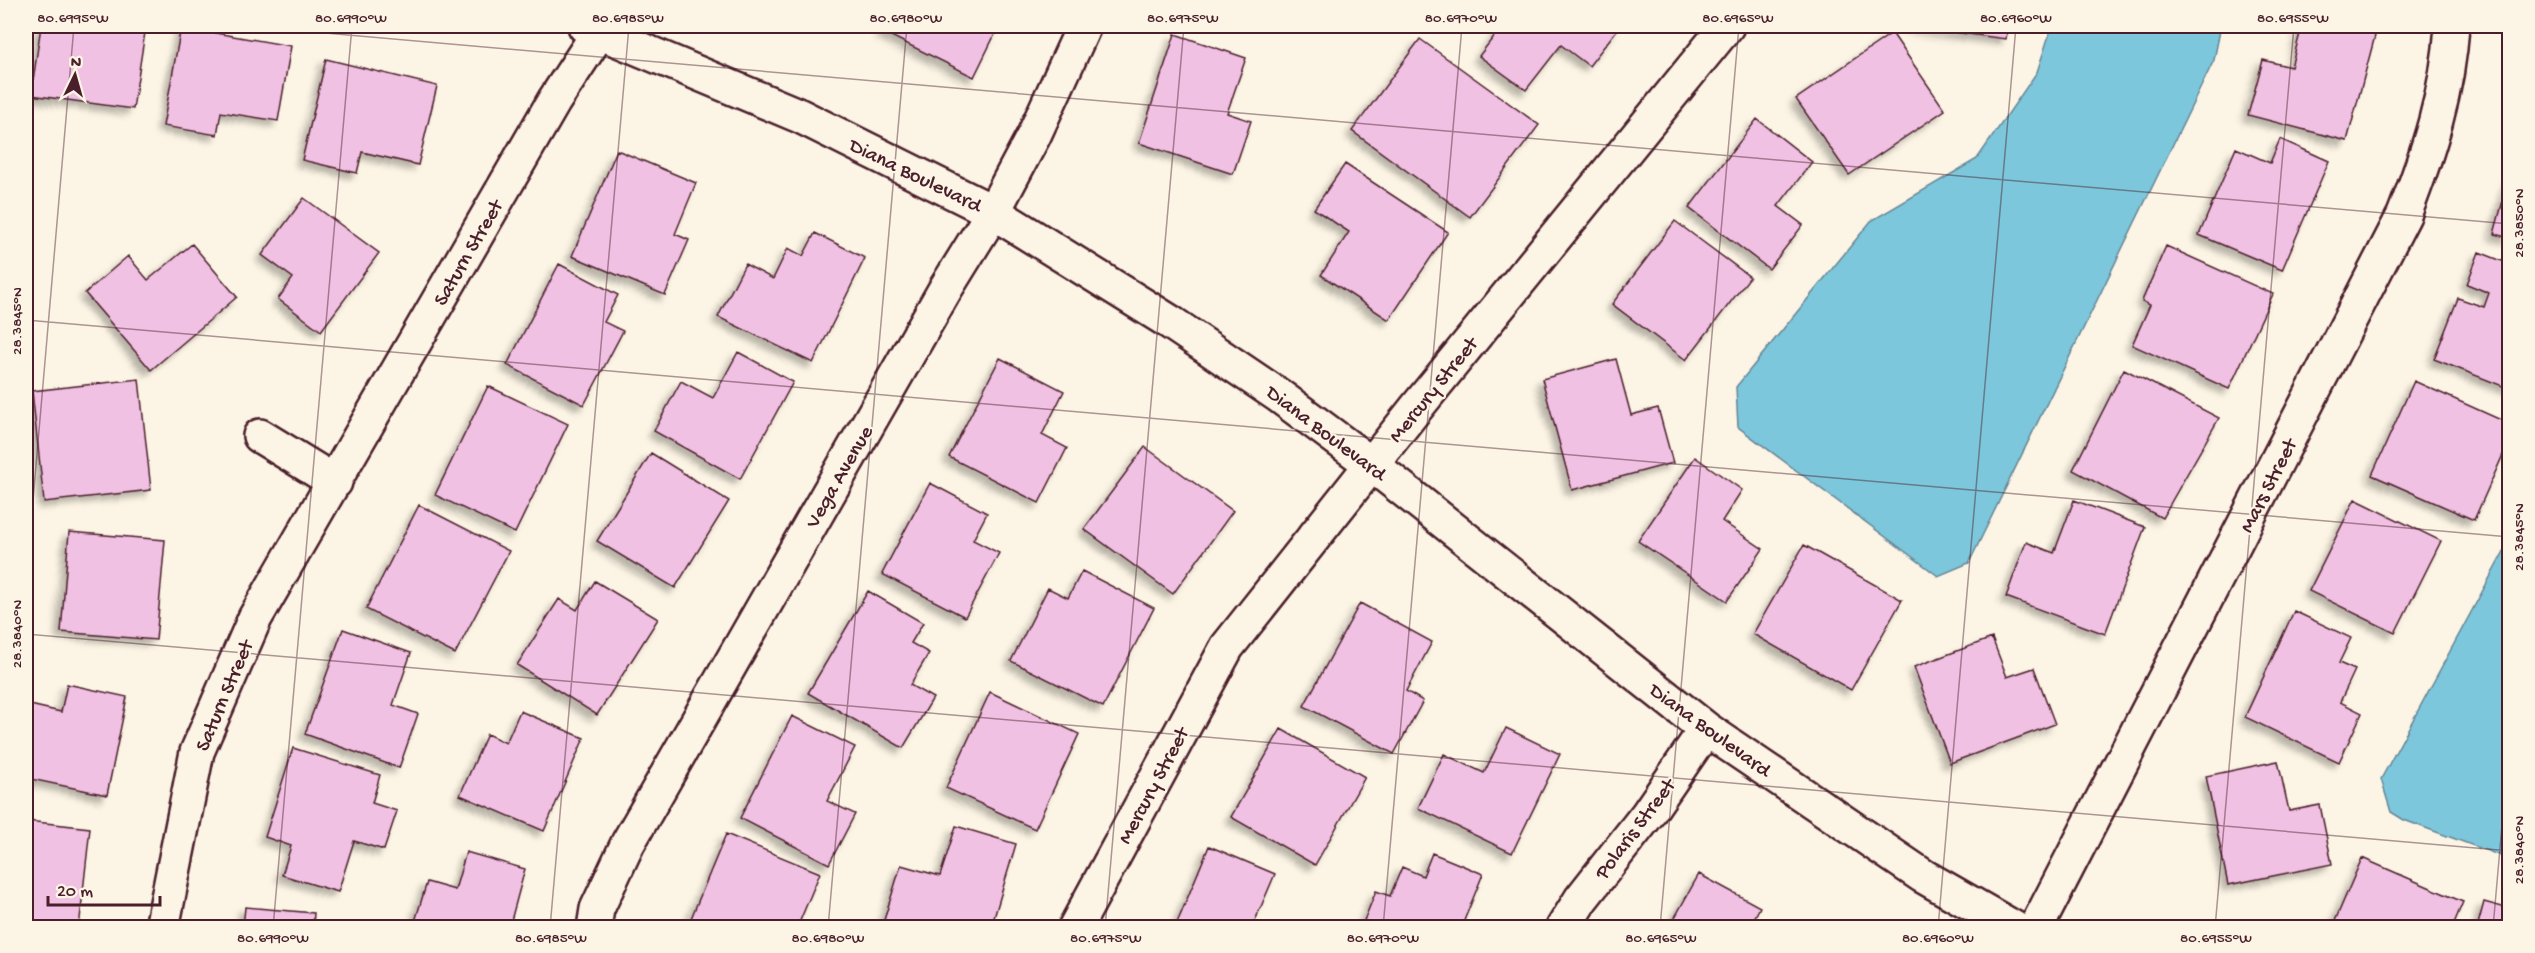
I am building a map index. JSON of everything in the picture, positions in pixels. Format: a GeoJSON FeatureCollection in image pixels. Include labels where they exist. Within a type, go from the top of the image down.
{"type":"FeatureCollection","features":[{"type":"Feature","properties":{"kind":"street","name":"Vega Avenue"},"geometry":{"type":"LineString","coordinates":[[594,927],[597,909],[627,843],[946,288],[993,212],[1034,135],[1084,26]]}},
{"type":"Feature","properties":{"kind":"street","name":"Mercury Street"},"geometry":{"type":"LineString","coordinates":[[1075,927],[1227,647],[1371,464],[1727,26]]}},
{"type":"Feature","properties":{"kind":"street","name":"Mars Street"},"geometry":{"type":"LineString","coordinates":[[2036,927],[2404,215],[2428,154],[2445,85],[2452,26]]}},
{"type":"Feature","properties":{"kind":"street","name":"Diana Boulevard"},"geometry":{"type":"LineString","coordinates":[[596,27],[800,116],[993,212],[1170,322],[1278,395],[1371,464],[1706,729],[1923,876],[2014,927]]}},
{"type":"Feature","properties":{"kind":"street","name":"Saturn Street"},"geometry":{"type":"LineString","coordinates":[[162,927],[197,752],[255,618],[596,27]]}},
{"type":"Feature","properties":{"kind":"street"},"geometry":{"type":"LineString","coordinates":[[260,436],[335,482]]}},
{"type":"Feature","properties":{"kind":"street","name":"Polaris Street"},"geometry":{"type":"LineString","coordinates":[[1563,927],[1581,898],[1647,814],[1706,729]]}},
{"type":"Feature","properties":{"kind":"water"},"geometry":{"type":"Polygon","coordinates":[[[2052,26],[2221,26],[2214,60],[1969,563],[1938,576],[1738,427],[1736,387],[1871,221],[1977,159],[2037,72],[2052,26]]]}},
{"type":"Feature","properties":{"kind":"water"},"geometry":{"type":"Polygon","coordinates":[[[2509,542],[2509,859],[2404,820],[2391,812],[2381,779],[2509,542]]]}},
{"type":"Feature","properties":{"kind":"building"},"geometry":{"type":"Polygon","coordinates":[[[41,26],[146,26],[133,109],[31,95],[41,26]]]}},
{"type":"Feature","properties":{"kind":"building"},"geometry":{"type":"Polygon","coordinates":[[[884,26],[999,26],[974,77],[881,31],[884,26]]]}},
{"type":"Feature","properties":{"kind":"building"},"geometry":{"type":"Polygon","coordinates":[[[1502,26],[1620,26],[1589,66],[1561,45],[1526,90],[1479,56],[1502,26]]]}},
{"type":"Feature","properties":{"kind":"building"},"geometry":{"type":"Polygon","coordinates":[[[1907,26],[2008,26],[2006,39],[1907,26]]]}},
{"type":"Feature","properties":{"kind":"building"},"geometry":{"type":"Polygon","coordinates":[[[2302,26],[2350,26],[2376,32],[2347,141],[2248,115],[2263,60],[2291,67],[2302,26]]]}},
{"type":"Feature","properties":{"kind":"building"},"geometry":{"type":"Polygon","coordinates":[[[181,27],[291,46],[278,121],[221,112],[217,135],[163,126],[181,27]]]}},
{"type":"Feature","properties":{"kind":"building"},"geometry":{"type":"Polygon","coordinates":[[[1892,33],[1945,110],[1849,175],[1796,99],[1892,33]]]}},
{"type":"Feature","properties":{"kind":"building"},"geometry":{"type":"Polygon","coordinates":[[[1175,34],[1246,58],[1227,113],[1251,121],[1233,174],[1139,143],[1175,34]]]}},
{"type":"Feature","properties":{"kind":"building"},"geometry":{"type":"Polygon","coordinates":[[[1420,39],[1539,125],[1470,217],[1352,131],[1420,39]]]}},
{"type":"Feature","properties":{"kind":"building"},"geometry":{"type":"Polygon","coordinates":[[[326,59],[437,86],[418,165],[362,152],[357,173],[302,160],[326,59]]]}},
{"type":"Feature","properties":{"kind":"building"},"geometry":{"type":"Polygon","coordinates":[[[1757,119],[1812,162],[1778,206],[1803,225],[1769,269],[1689,208],[1757,119]]]}},
{"type":"Feature","properties":{"kind":"building"},"geometry":{"type":"Polygon","coordinates":[[[2280,139],[2329,161],[2282,270],[2199,235],[2236,148],[2270,163],[2280,139]]]}},
{"type":"Feature","properties":{"kind":"building"},"geometry":{"type":"Polygon","coordinates":[[[617,150],[696,183],[675,234],[689,240],[665,295],[572,256],[617,150]]]}},
{"type":"Feature","properties":{"kind":"building"},"geometry":{"type":"Polygon","coordinates":[[[1345,164],[1448,232],[1389,320],[1321,275],[1349,232],[1314,209],[1345,164]]]}},
{"type":"Feature","properties":{"kind":"building"},"geometry":{"type":"Polygon","coordinates":[[[2510,175],[2510,238],[2494,234],[2510,175]]]}},
{"type":"Feature","properties":{"kind":"building"},"geometry":{"type":"Polygon","coordinates":[[[304,198],[379,253],[321,331],[278,299],[293,278],[262,255],[304,198]]]}},
{"type":"Feature","properties":{"kind":"building"},"geometry":{"type":"Polygon","coordinates":[[[1675,221],[1750,277],[1686,360],[1612,304],[1675,221]]]}},
{"type":"Feature","properties":{"kind":"building"},"geometry":{"type":"Polygon","coordinates":[[[815,233],[865,258],[813,363],[718,317],[745,264],[773,279],[788,248],[803,256],[815,233]]]}},
{"type":"Feature","properties":{"kind":"building"},"geometry":{"type":"Polygon","coordinates":[[[192,244],[237,297],[151,370],[85,293],[128,256],[148,280],[192,244]]]}},
{"type":"Feature","properties":{"kind":"building"},"geometry":{"type":"Polygon","coordinates":[[[2166,246],[2273,294],[2229,389],[2132,345],[2150,305],[2142,301],[2166,246]]]}},
{"type":"Feature","properties":{"kind":"building"},"geometry":{"type":"Polygon","coordinates":[[[2479,252],[2510,264],[2510,389],[2434,359],[2458,298],[2484,307],[2489,293],[2467,284],[2479,252]]]}},
{"type":"Feature","properties":{"kind":"building"},"geometry":{"type":"Polygon","coordinates":[[[559,264],[618,295],[604,322],[623,331],[584,405],[507,365],[559,264]]]}},
{"type":"Feature","properties":{"kind":"building"},"geometry":{"type":"Polygon","coordinates":[[[738,352],[793,382],[740,479],[654,431],[681,381],[713,398],[738,352]]]}},
{"type":"Feature","properties":{"kind":"building"},"geometry":{"type":"Polygon","coordinates":[[[1000,358],[1064,391],[1042,435],[1067,448],[1039,503],[949,457],[1000,358]]]}},
{"type":"Feature","properties":{"kind":"building"},"geometry":{"type":"Polygon","coordinates":[[[1616,359],[1631,415],[1658,408],[1673,463],[1572,490],[1542,379],[1616,359]]]}},
{"type":"Feature","properties":{"kind":"building"},"geometry":{"type":"Polygon","coordinates":[[[2124,369],[2219,418],[2162,518],[2073,470],[2124,369]]]}},
{"type":"Feature","properties":{"kind":"building"},"geometry":{"type":"Polygon","coordinates":[[[139,379],[151,490],[44,502],[32,391],[139,379]]]}},
{"type":"Feature","properties":{"kind":"building"},"geometry":{"type":"Polygon","coordinates":[[[2414,381],[2510,424],[2510,439],[2474,520],[2372,475],[2414,381]]]}},
{"type":"Feature","properties":{"kind":"building"},"geometry":{"type":"Polygon","coordinates":[[[488,386],[568,424],[515,533],[435,495],[488,386]]]}},
{"type":"Feature","properties":{"kind":"building"},"geometry":{"type":"Polygon","coordinates":[[[1145,447],[1233,511],[1173,594],[1084,529],[1145,447]]]}},
{"type":"Feature","properties":{"kind":"building"},"geometry":{"type":"Polygon","coordinates":[[[651,453],[729,501],[675,588],[597,541],[651,453]]]}},
{"type":"Feature","properties":{"kind":"building"},"geometry":{"type":"Polygon","coordinates":[[[1695,457],[1742,490],[1722,521],[1763,549],[1727,601],[1638,541],[1695,457]]]}},
{"type":"Feature","properties":{"kind":"building"},"geometry":{"type":"Polygon","coordinates":[[[930,483],[987,513],[973,540],[999,553],[965,617],[882,574],[930,483]]]}},
{"type":"Feature","properties":{"kind":"building"},"geometry":{"type":"Polygon","coordinates":[[[2355,499],[2441,541],[2395,633],[2309,591],[2355,499]]]}},
{"type":"Feature","properties":{"kind":"building"},"geometry":{"type":"Polygon","coordinates":[[[2074,500],[2145,527],[2105,634],[2006,597],[2026,542],[2054,553],[2074,500]]]}},
{"type":"Feature","properties":{"kind":"building"},"geometry":{"type":"Polygon","coordinates":[[[419,505],[509,551],[455,654],[366,609],[419,505]]]}},
{"type":"Feature","properties":{"kind":"building"},"geometry":{"type":"Polygon","coordinates":[[[69,532],[165,540],[156,640],[61,632],[69,532]]]}},
{"type":"Feature","properties":{"kind":"building"},"geometry":{"type":"Polygon","coordinates":[[[1804,545],[1902,600],[1851,690],[1753,634],[1804,545]]]}},
{"type":"Feature","properties":{"kind":"building"},"geometry":{"type":"Polygon","coordinates":[[[1082,571],[1154,608],[1103,707],[1011,661],[1048,588],[1068,598],[1082,571]]]}},
{"type":"Feature","properties":{"kind":"building"},"geometry":{"type":"Polygon","coordinates":[[[595,581],[658,619],[597,715],[517,665],[559,599],[577,610],[595,581]]]}},
{"type":"Feature","properties":{"kind":"building"},"geometry":{"type":"Polygon","coordinates":[[[868,591],[923,623],[911,643],[929,653],[910,685],[933,698],[903,748],[808,693],[868,591]]]}},
{"type":"Feature","properties":{"kind":"building"},"geometry":{"type":"Polygon","coordinates":[[[1360,603],[1432,642],[1406,691],[1423,701],[1394,754],[1304,706],[1360,603]]]}},
{"type":"Feature","properties":{"kind":"building"},"geometry":{"type":"Polygon","coordinates":[[[2294,611],[2351,638],[2339,663],[2355,670],[2340,702],[2362,713],[2339,762],[2245,717],[2294,611]]]}},
{"type":"Feature","properties":{"kind":"building"},"geometry":{"type":"Polygon","coordinates":[[[343,629],[411,653],[393,705],[418,714],[399,768],[305,734],[343,629]]]}},
{"type":"Feature","properties":{"kind":"building"},"geometry":{"type":"Polygon","coordinates":[[[1992,638],[2007,677],[2034,668],[2055,724],[1950,763],[1914,667],[1992,638]]]}},
{"type":"Feature","properties":{"kind":"building"},"geometry":{"type":"Polygon","coordinates":[[[67,684],[127,697],[107,795],[26,778],[26,727],[30,705],[61,712],[67,684]]]}},
{"type":"Feature","properties":{"kind":"building"},"geometry":{"type":"Polygon","coordinates":[[[990,692],[1079,734],[1035,829],[946,788],[990,692]]]}},
{"type":"Feature","properties":{"kind":"building"},"geometry":{"type":"Polygon","coordinates":[[[520,711],[584,738],[544,831],[460,795],[487,734],[506,743],[520,711]]]}},
{"type":"Feature","properties":{"kind":"building"},"geometry":{"type":"Polygon","coordinates":[[[792,716],[855,747],[827,801],[855,814],[829,864],[740,818],[792,716]]]}},
{"type":"Feature","properties":{"kind":"building"},"geometry":{"type":"Polygon","coordinates":[[[1506,728],[1560,754],[1512,853],[1418,808],[1444,754],[1484,773],[1506,728]]]}},
{"type":"Feature","properties":{"kind":"building"},"geometry":{"type":"Polygon","coordinates":[[[1281,729],[1365,777],[1315,865],[1231,817],[1281,729]]]}},
{"type":"Feature","properties":{"kind":"building"},"geometry":{"type":"Polygon","coordinates":[[[293,748],[380,775],[372,803],[397,811],[384,850],[354,841],[338,892],[282,875],[291,846],[265,837],[293,748]]]}},
{"type":"Feature","properties":{"kind":"building"},"geometry":{"type":"Polygon","coordinates":[[[2278,761],[2289,811],[2320,805],[2332,864],[2228,885],[2206,776],[2278,761]]]}},
{"type":"Feature","properties":{"kind":"building"},"geometry":{"type":"Polygon","coordinates":[[[27,821],[90,828],[79,928],[26,928],[27,821]]]}},
{"type":"Feature","properties":{"kind":"building"},"geometry":{"type":"Polygon","coordinates":[[[956,826],[1016,844],[991,928],[909,928],[884,920],[901,865],[940,876],[956,826]]]}},
{"type":"Feature","properties":{"kind":"building"},"geometry":{"type":"Polygon","coordinates":[[[726,834],[820,873],[797,928],[687,928],[726,834]]]}},
{"type":"Feature","properties":{"kind":"building"},"geometry":{"type":"Polygon","coordinates":[[[1209,846],[1275,874],[1254,923],[1265,928],[1175,928],[1209,846]]]}},
{"type":"Feature","properties":{"kind":"building"},"geometry":{"type":"Polygon","coordinates":[[[466,852],[525,869],[509,928],[413,928],[427,882],[455,890],[466,852]]]}},
{"type":"Feature","properties":{"kind":"building"},"geometry":{"type":"Polygon","coordinates":[[[1432,853],[1483,874],[1461,928],[1361,928],[1376,891],[1390,896],[1402,867],[1423,876],[1432,853]]]}},
{"type":"Feature","properties":{"kind":"building"},"geometry":{"type":"Polygon","coordinates":[[[2362,858],[2463,902],[2452,928],[2332,928],[2362,858]]]}},
{"type":"Feature","properties":{"kind":"building"},"geometry":{"type":"Polygon","coordinates":[[[1699,874],[1760,907],[1749,928],[1669,928],[1699,874]]]}},
{"type":"Feature","properties":{"kind":"building"},"geometry":{"type":"Polygon","coordinates":[[[2484,902],[2510,909],[2510,928],[2477,928],[2484,902]]]}},
{"type":"Feature","properties":{"kind":"building"},"geometry":{"type":"Polygon","coordinates":[[[245,907],[314,913],[313,928],[243,928],[245,907]]]}}]}
